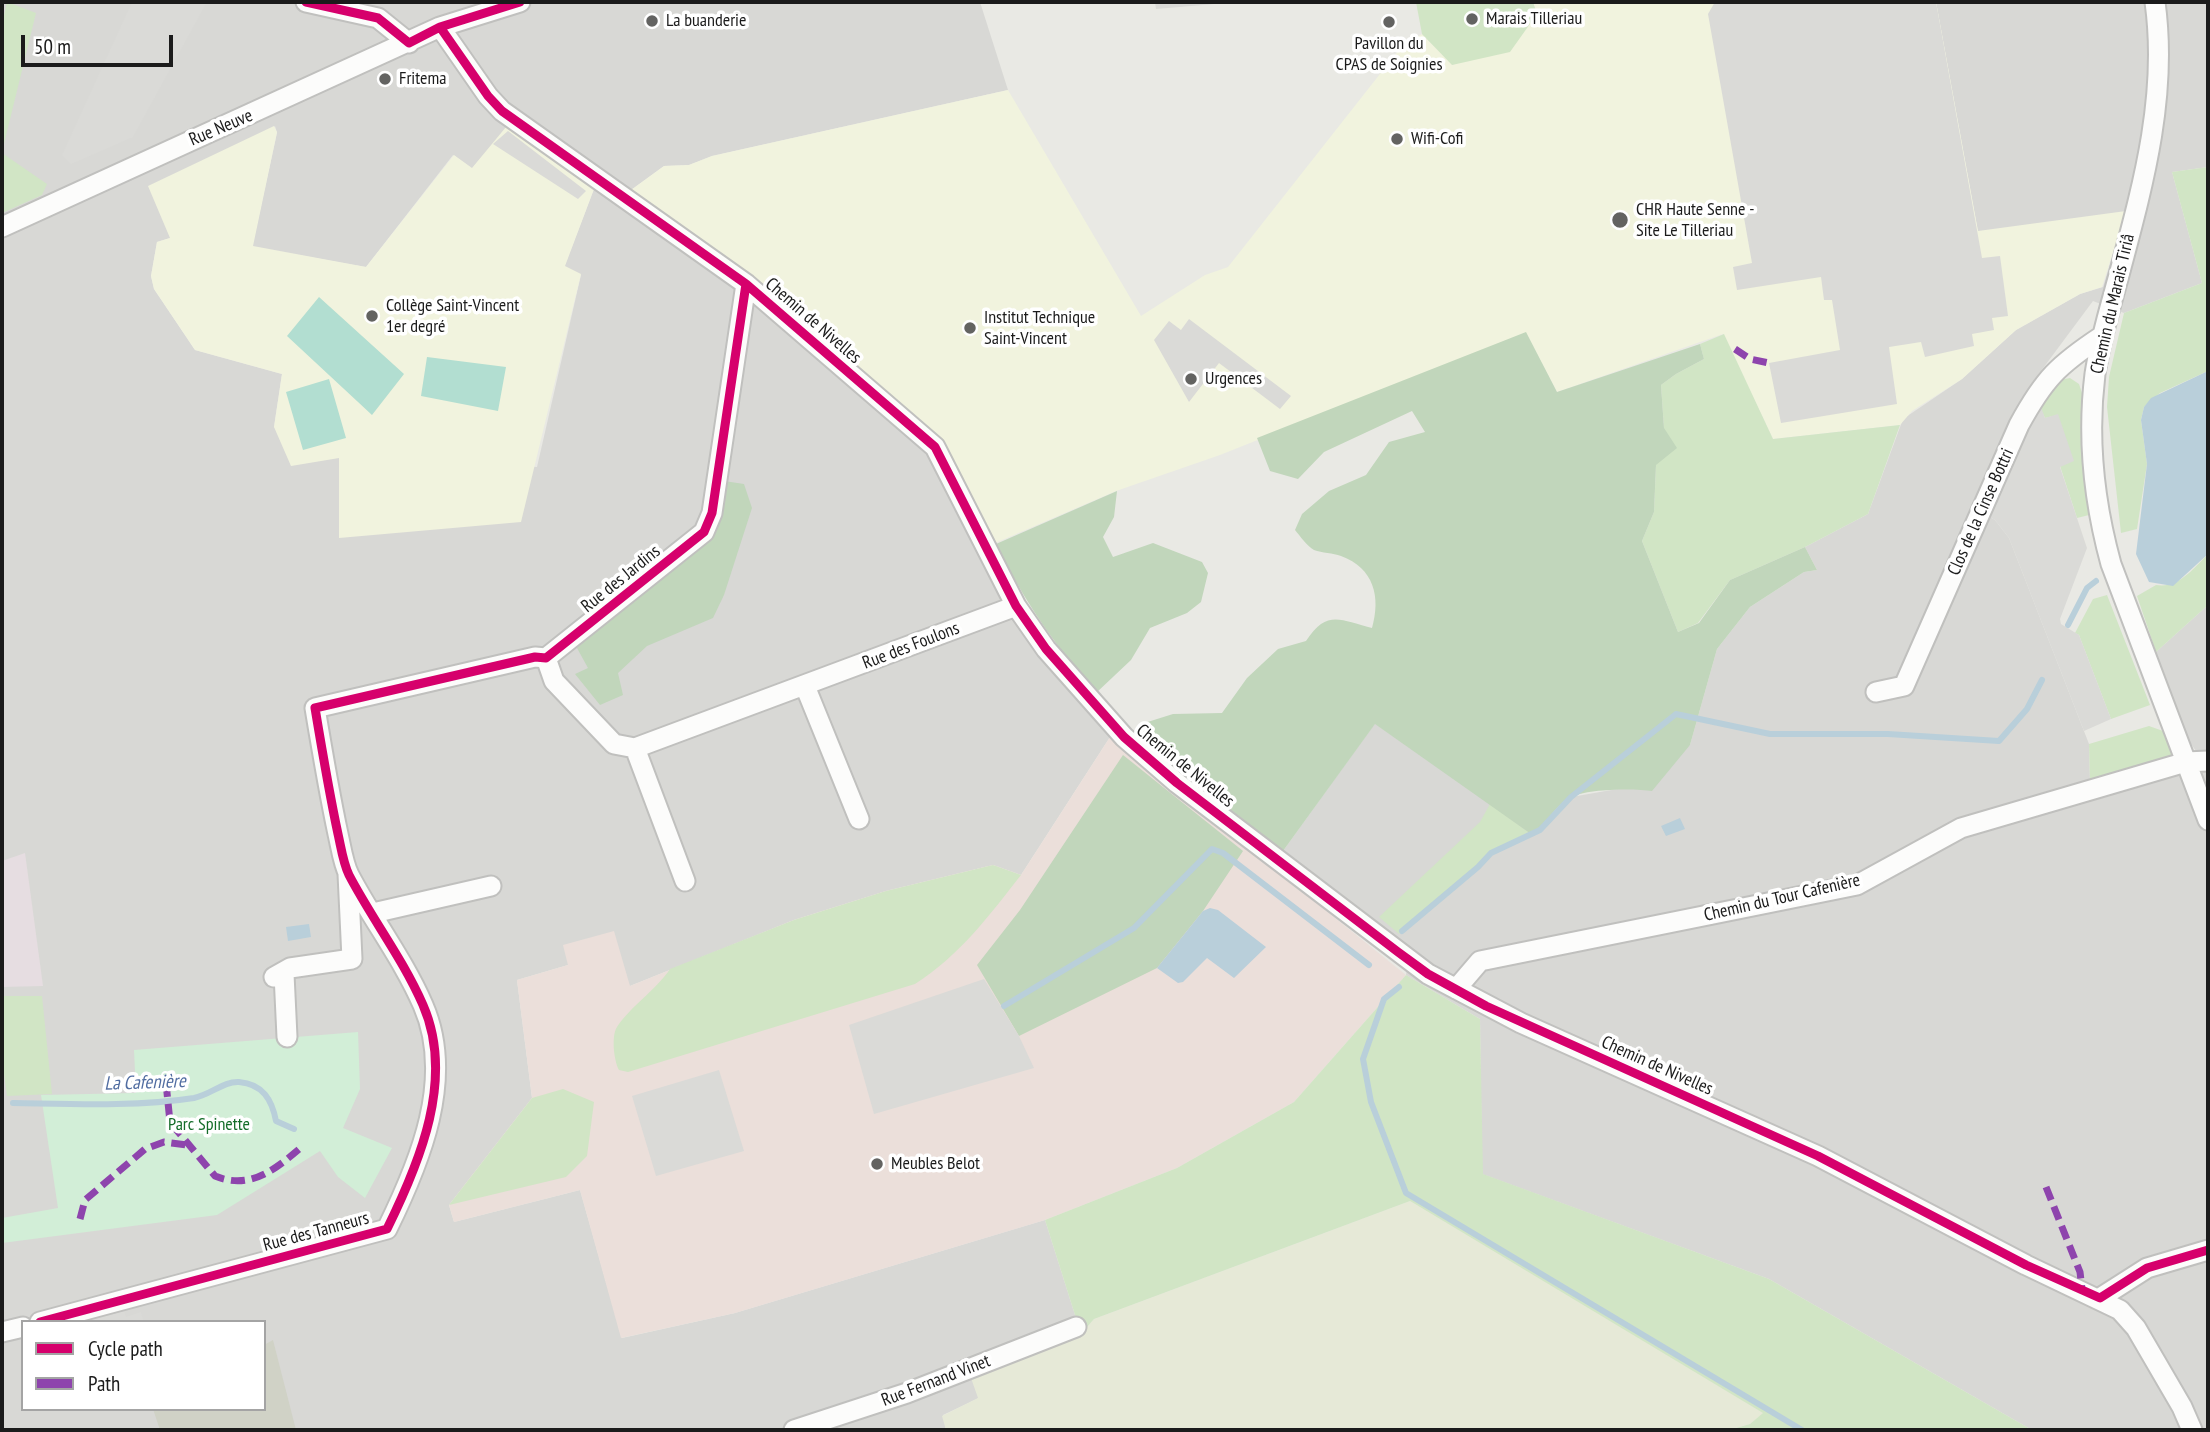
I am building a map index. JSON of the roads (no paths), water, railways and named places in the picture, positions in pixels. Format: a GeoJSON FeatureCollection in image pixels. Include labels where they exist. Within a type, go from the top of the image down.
{"type":"FeatureCollection","features":[{"type":"Feature","properties":{"kind":"street"},"geometry":{"type":"LineString","coordinates":[[306,2],[378,19],[409,43]]}},
{"type":"Feature","properties":{"kind":"street","name":"Rue Neuve"},"geometry":{"type":"LineString","coordinates":[[2,227],[440,27],[520,2]]}},
{"type":"Feature","properties":{"kind":"street","name":"Chemin du Marais Tiriâ"},"geometry":{"type":"LineString","coordinates":[[2155,2],[2158,53],[2156,123],[2102,336],[2092,412],[2092,457],[2099,520],[2111,564],[2208,820]]}},
{"type":"Feature","properties":{"kind":"street","name":"Chemin de Nivelles"},"geometry":{"type":"LineString","coordinates":[[440,27],[488,96],[502,111],[746,284],[935,447],[1016,606],[1046,649],[1124,737],[1177,783],[1398,952],[1456,989],[1521,1023],[1818,1156],[2026,1265],[2100,1298],[2120,1310],[2136,1328],[2182,1407],[2192,1430]]}},
{"type":"Feature","properties":{"kind":"street","name":"Rue des Jardins"},"geometry":{"type":"LineString","coordinates":[[546,658],[704,532],[709,524],[746,284]]}},
{"type":"Feature","properties":{"kind":"street","name":"Clos de la Cinse Bottri"},"geometry":{"type":"LineString","coordinates":[[1876,692],[1904,686],[2038,390],[2064,361],[2102,336]]}},
{"type":"Feature","properties":{"kind":"street","name":"Rue des Foulons"},"geometry":{"type":"LineString","coordinates":[[635,748],[1016,606]]}},
{"type":"Feature","properties":{"kind":"street","name":"Rue des Tanneurs"},"geometry":{"type":"LineString","coordinates":[[47,1320],[387,1229],[403,1196],[428,1125],[435,1087],[435,1054],[423,1006],[373,913],[348,873],[329,795],[315,708],[535,657],[546,658]]}},
{"type":"Feature","properties":{"kind":"street"},"geometry":{"type":"LineString","coordinates":[[546,658],[554,681],[614,744],[635,748],[685,881]]}},
{"type":"Feature","properties":{"kind":"street"},"geometry":{"type":"LineString","coordinates":[[806,686],[859,818]]}},
{"type":"Feature","properties":{"kind":"street","name":"Chemin du Tour Cafenière"},"geometry":{"type":"LineString","coordinates":[[1456,989],[1480,961],[1857,885],[1961,828],[2186,762],[2208,761]]}},
{"type":"Feature","properties":{"kind":"street"},"geometry":{"type":"LineString","coordinates":[[287,1037],[279,975],[289,968],[352,959],[348,873]]}},
{"type":"Feature","properties":{"kind":"street"},"geometry":{"type":"LineString","coordinates":[[373,913],[491,886]]}},
{"type":"Feature","properties":{"kind":"street"},"geometry":{"type":"LineString","coordinates":[[2100,1298],[2147,1268],[2208,1250]]}},
{"type":"Feature","properties":{"kind":"street","name":"Rue Fernand Vinet"},"geometry":{"type":"LineString","coordinates":[[794,1430],[907,1393],[1076,1326]]}},
{"type":"Feature","properties":{"kind":"street"},"geometry":{"type":"LineString","coordinates":[[2,1332],[21,1327]]}},
{"type":"Feature","properties":{"kind":"water"},"geometry":{"type":"Polygon","coordinates":[[[2208,371],[2208,554],[2173,586],[2149,582],[2136,554],[2147,464],[2141,420],[2144,407],[2151,398],[2208,371]]]}},
{"type":"Feature","properties":{"kind":"water"},"geometry":{"type":"Polygon","coordinates":[[[1680,818],[1685,829],[1666,836],[1661,826],[1680,818]]]}},
{"type":"Feature","properties":{"kind":"water"},"geometry":{"type":"Polygon","coordinates":[[[1210,908],[1218,910],[1266,947],[1234,978],[1207,958],[1183,982],[1178,983],[1157,968],[1203,911],[1210,908]]]}},
{"type":"Feature","properties":{"kind":"water"},"geometry":{"type":"Polygon","coordinates":[[[309,924],[311,937],[288,941],[286,927],[309,924]]]}},
{"type":"Feature","properties":{"kind":"waterway"},"geometry":{"type":"LineString","coordinates":[[2068,625],[2087,588],[2096,581]]}},
{"type":"Feature","properties":{"kind":"waterway"},"geometry":{"type":"LineString","coordinates":[[1402,931],[1491,853],[1540,830],[1571,797],[1676,714],[1770,734],[1888,734],[1999,741],[2027,709],[2042,680]]}},
{"type":"Feature","properties":{"kind":"waterway"},"geometry":{"type":"LineString","coordinates":[[1004,1006],[1134,928],[1212,849],[1223,853],[1369,965]]}},
{"type":"Feature","properties":{"kind":"waterway"},"geometry":{"type":"LineString","coordinates":[[1399,987],[1384,999],[1363,1059],[1371,1102],[1406,1193],[1802,1430]]}},
{"type":"Feature","properties":{"kind":"waterway","name":"La Cafenière"},"geometry":{"type":"LineString","coordinates":[[13,1103],[104,1104],[172,1101],[194,1098],[239,1082],[254,1086],[265,1094],[276,1121],[294,1129]]}},
{"type":"Feature","properties":{"kind":"place","name":"Marais Tilleriau"},"geometry":{"type":"Point","coordinates":[1472,19]}},
{"type":"Feature","properties":{"kind":"place","name":"La buanderie"},"geometry":{"type":"Point","coordinates":[652,21]}},
{"type":"Feature","properties":{"kind":"place","name":"Pavillon du CPAS de Soignies"},"geometry":{"type":"Point","coordinates":[1389,22]}},
{"type":"Feature","properties":{"kind":"place","name":"Fritema"},"geometry":{"type":"Point","coordinates":[385,79]}},
{"type":"Feature","properties":{"kind":"place","name":"Wifi-Cofi"},"geometry":{"type":"Point","coordinates":[1397,139]}},
{"type":"Feature","properties":{"kind":"place","name":"CHR Haute Senne - Site Le Tilleriau"},"geometry":{"type":"Point","coordinates":[1620,220]}},
{"type":"Feature","properties":{"kind":"place","name":"Collège Saint-Vincent 1er degré"},"geometry":{"type":"Point","coordinates":[372,316]}},
{"type":"Feature","properties":{"kind":"place","name":"Institut Technique Saint-Vincent"},"geometry":{"type":"Point","coordinates":[970,328]}},
{"type":"Feature","properties":{"kind":"place","name":"Urgences"},"geometry":{"type":"Point","coordinates":[1191,379]}},
{"type":"Feature","properties":{"kind":"place","name":"Meubles Belot"},"geometry":{"type":"Point","coordinates":[877,1164]}},
{"type":"Feature","properties":{"kind":"park label","name":"Parc Spinette"},"geometry":{"type":"Point","coordinates":[209,1125]}}]}
